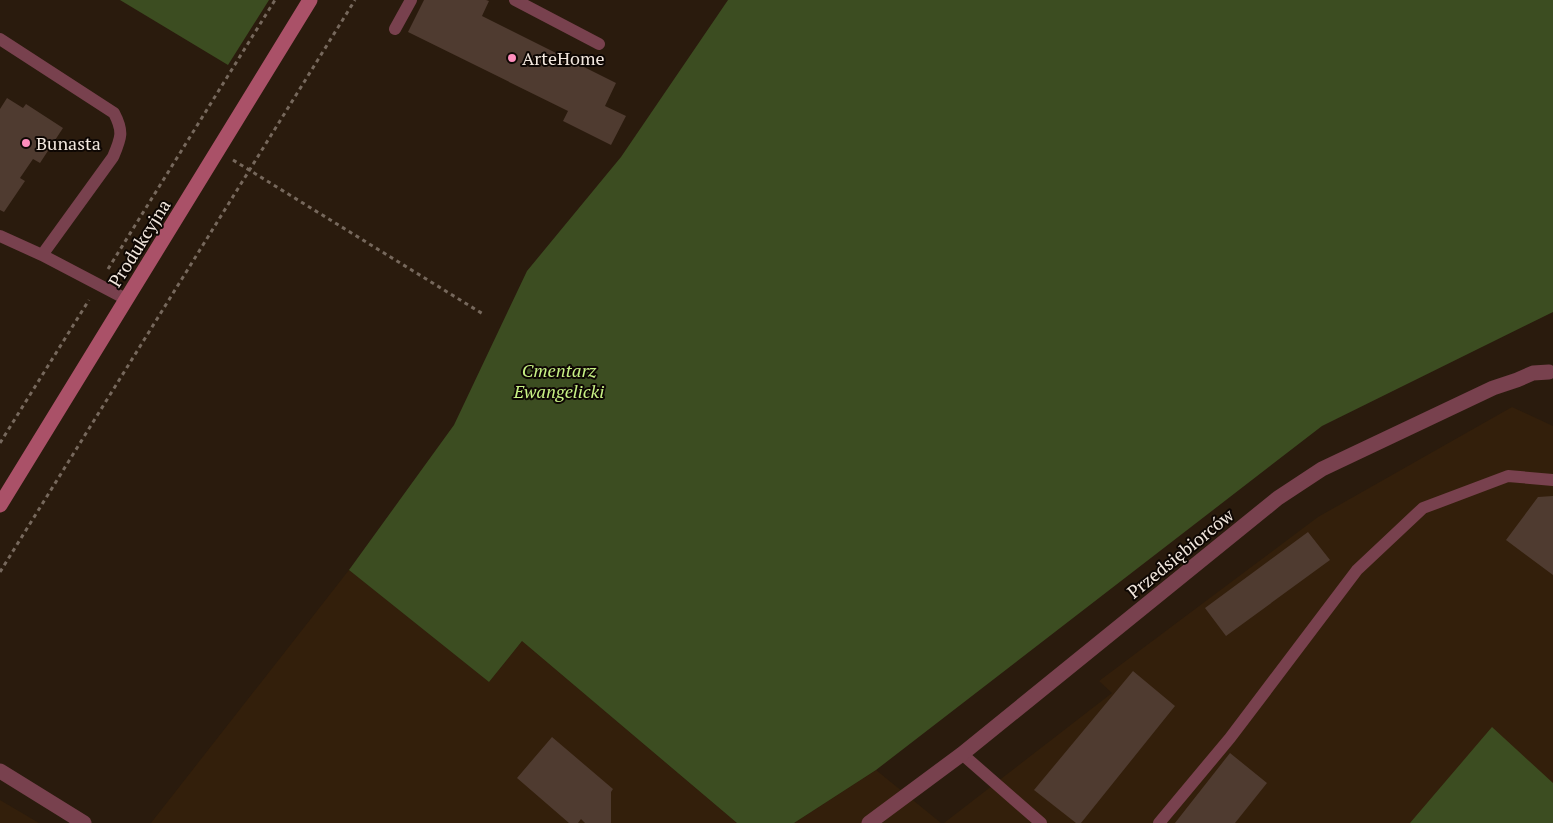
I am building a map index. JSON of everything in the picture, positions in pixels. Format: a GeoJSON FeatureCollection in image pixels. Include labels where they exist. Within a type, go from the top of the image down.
{"type":"FeatureCollection","features":[{"type":"Feature","properties":{"kind":"street","name":"Produkcyjna"},"geometry":{"type":"LineString","coordinates":[[3,495],[310,0]]}},
{"type":"Feature","properties":{"kind":"street","name":"Przedsiębiorców"},"geometry":{"type":"LineString","coordinates":[[869,823],[962,754],[1278,498],[1322,469],[1493,388],[1518,380],[1533,372],[1552,371]]}},
{"type":"Feature","properties":{"kind":"street"},"geometry":{"type":"LineString","coordinates":[[0,771],[84,823]]}},
{"type":"Feature","properties":{"kind":"lane"},"geometry":{"type":"LineString","coordinates":[[395,28],[411,0]]}},
{"type":"Feature","properties":{"kind":"lane"},"geometry":{"type":"LineString","coordinates":[[515,0],[599,44]]}},
{"type":"Feature","properties":{"kind":"lane"},"geometry":{"type":"LineString","coordinates":[[0,39],[114,113],[120,125],[120,140],[114,157],[42,255]]}},
{"type":"Feature","properties":{"kind":"lane"},"geometry":{"type":"LineString","coordinates":[[0,236],[42,255],[126,299]]}},
{"type":"Feature","properties":{"kind":"lane"},"geometry":{"type":"LineString","coordinates":[[1159,823],[1230,738],[1357,570],[1423,508],[1508,476],[1553,480]]}},
{"type":"Feature","properties":{"kind":"lane"},"geometry":{"type":"LineString","coordinates":[[962,754],[1041,823]]}},
{"type":"Feature","properties":{"kind":"path"},"geometry":{"type":"LineString","coordinates":[[0,443],[276,0]]}},
{"type":"Feature","properties":{"kind":"path"},"geometry":{"type":"LineString","coordinates":[[0,572],[355,0]]}},
{"type":"Feature","properties":{"kind":"path"},"geometry":{"type":"LineString","coordinates":[[217,151],[483,314]]}},
{"type":"Feature","properties":{"kind":"shaded area"},"geometry":{"type":"Polygon","coordinates":[[[1512,407],[1553,426],[1553,823],[944,823],[1112,693],[1099,681],[1318,517],[1512,407]]]}},
{"type":"Feature","properties":{"kind":"shaded area"},"geometry":{"type":"Polygon","coordinates":[[[349,570],[489,682],[522,641],[737,823],[151,823],[349,570]]]}},
{"type":"Feature","properties":{"kind":"shaded area"},"geometry":{"type":"Polygon","coordinates":[[[876,770],[941,823],[794,823],[876,770]]]}},
{"type":"Feature","properties":{"kind":"shaded area"},"geometry":{"type":"Polygon","coordinates":[[[0,800],[39,823],[0,823],[0,800]]]}},
{"type":"Feature","properties":{"kind":"green space"},"geometry":{"type":"Polygon","coordinates":[[[120,0],[269,0],[228,65],[120,0]]]}},
{"type":"Feature","properties":{"kind":"green space","name":"Cmentarz Ewangelicki"},"geometry":{"type":"Polygon","coordinates":[[[728,0],[1553,0],[1553,312],[1322,426],[876,770],[794,823],[737,823],[522,641],[489,682],[349,570],[454,425],[527,271],[621,157],[728,0]]]}},
{"type":"Feature","properties":{"kind":"green space"},"geometry":{"type":"Polygon","coordinates":[[[1492,727],[1553,783],[1553,823],[1410,823],[1492,727]]]}},
{"type":"Feature","properties":{"kind":"building","name":"ArteHome"},"geometry":{"type":"Polygon","coordinates":[[[424,0],[489,1],[482,16],[616,83],[605,106],[626,116],[611,145],[563,121],[568,111],[408,32],[424,0]]]}},
{"type":"Feature","properties":{"kind":"building","name":"Bunasta"},"geometry":{"type":"Polygon","coordinates":[[[7,98],[23,108],[26,104],[63,128],[40,163],[33,159],[20,178],[25,181],[4,212],[0,210],[0,109],[7,98]]]}},
{"type":"Feature","properties":{"kind":"building"},"geometry":{"type":"Polygon","coordinates":[[[1553,496],[1553,575],[1506,540],[1538,497],[1553,496]]]}},
{"type":"Feature","properties":{"kind":"building"},"geometry":{"type":"Polygon","coordinates":[[[1308,532],[1330,560],[1226,636],[1205,608],[1308,532]]]}},
{"type":"Feature","properties":{"kind":"building"},"geometry":{"type":"Polygon","coordinates":[[[1133,671],[1175,706],[1081,823],[1076,823],[1034,790],[1133,671]]]}},
{"type":"Feature","properties":{"kind":"building"},"geometry":{"type":"Polygon","coordinates":[[[552,737],[613,789],[611,792],[611,823],[585,823],[581,819],[578,823],[569,823],[517,778],[552,737]]]}},
{"type":"Feature","properties":{"kind":"building"},"geometry":{"type":"Polygon","coordinates":[[[1230,753],[1267,783],[1235,823],[1175,823],[1230,753]]]}},
{"type":"Feature","properties":{"kind":"place","name":"ArteHome"},"geometry":{"type":"Point","coordinates":[512,58]}},
{"type":"Feature","properties":{"kind":"place","name":"Bunasta"},"geometry":{"type":"Point","coordinates":[26,143]}}]}
